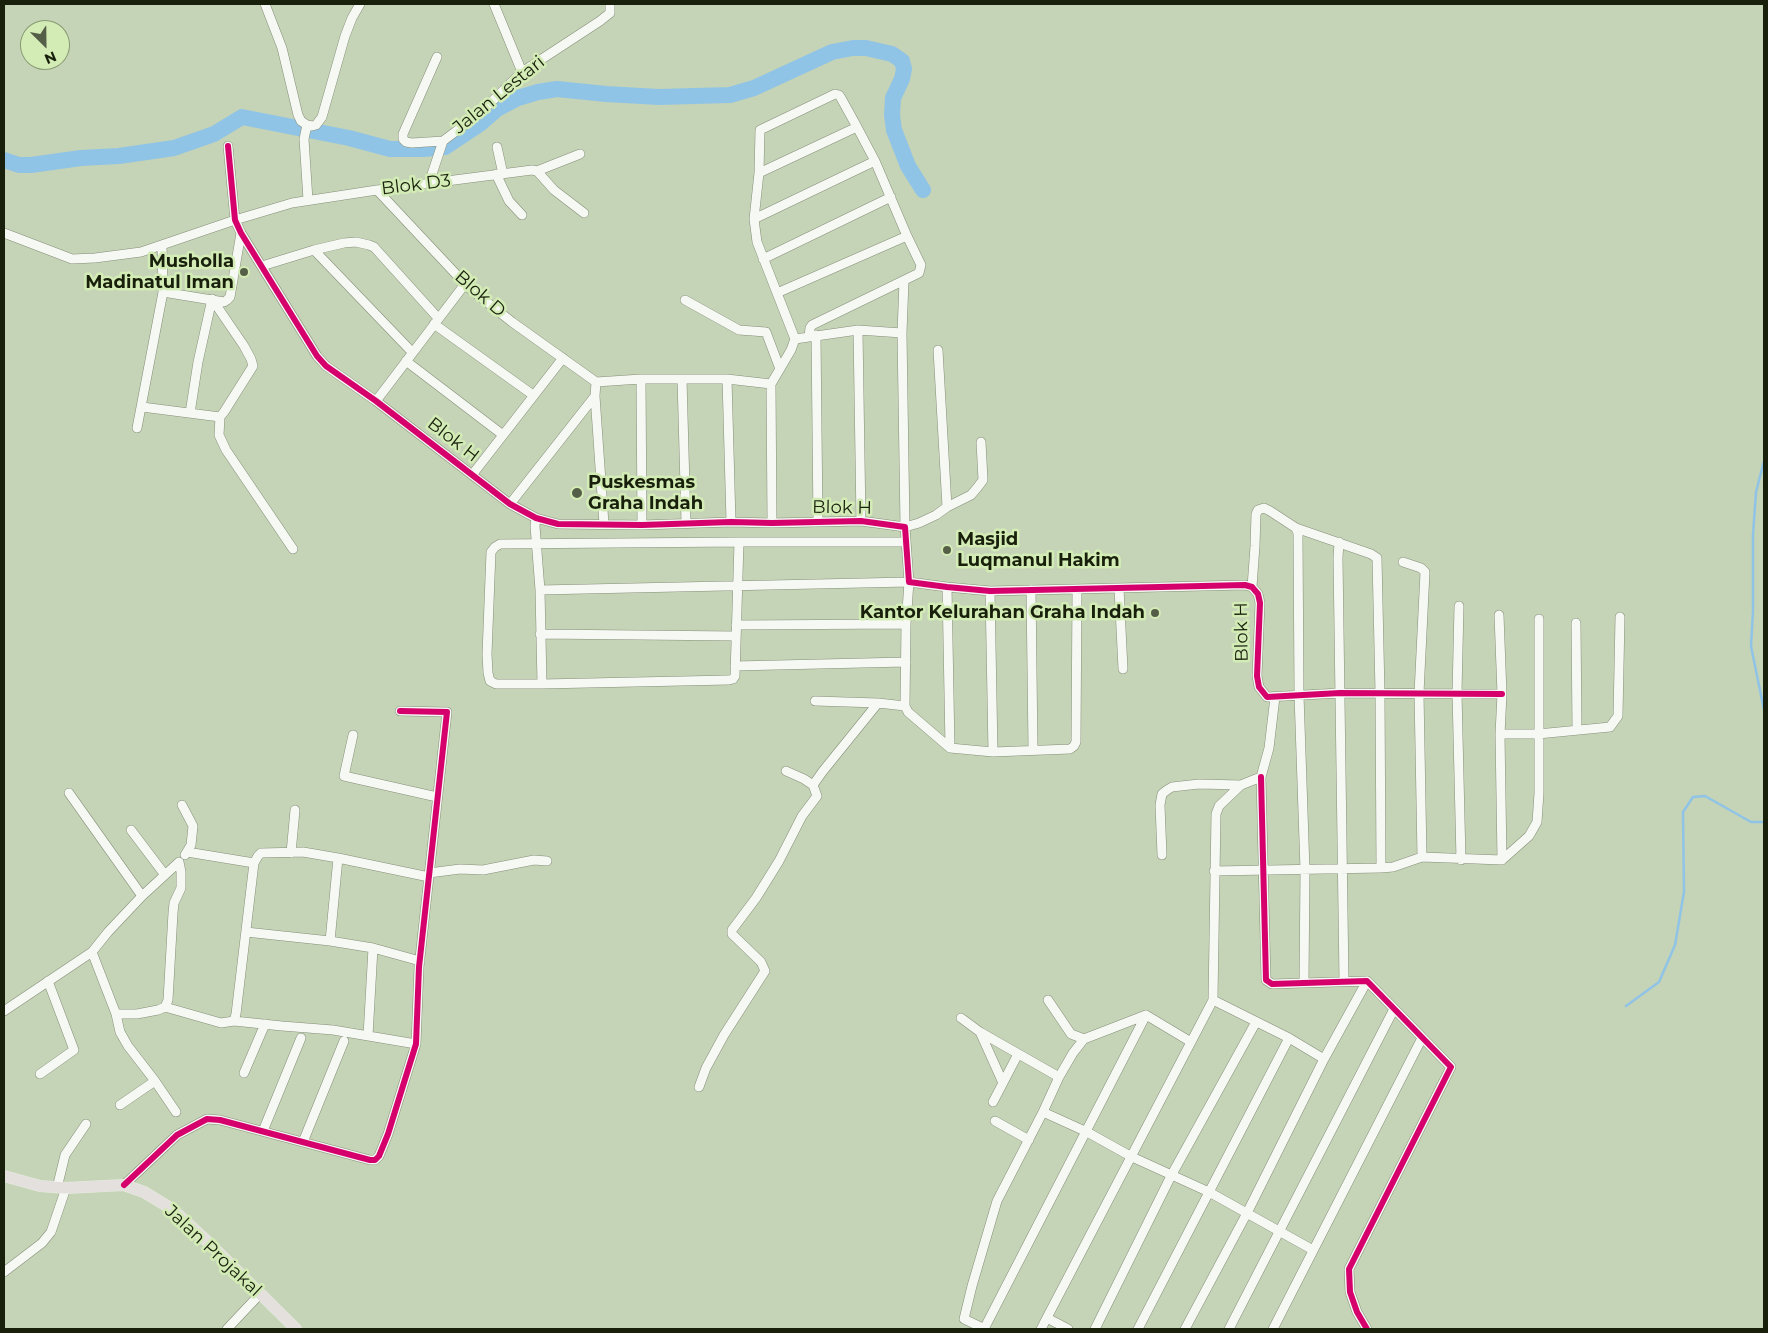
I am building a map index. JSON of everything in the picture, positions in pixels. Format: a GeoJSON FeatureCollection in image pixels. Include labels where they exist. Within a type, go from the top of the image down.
{"type":"FeatureCollection","features":[{"type":"Feature","properties":{"kind":"main road","name":"Jalan Projakal"},"geometry":{"type":"LineString","coordinates":[[4,1176],[40,1186],[62,1188],[124,1185],[144,1192],[172,1209],[296,1329]]}},
{"type":"Feature","properties":{"kind":"street"},"geometry":{"type":"LineString","coordinates":[[265,4],[284,54],[298,114],[306,126],[304,140],[308,200]]}},
{"type":"Feature","properties":{"kind":"street"},"geometry":{"type":"LineString","coordinates":[[306,126],[316,124],[322,116],[345,36],[360,4]]}},
{"type":"Feature","properties":{"kind":"street"},"geometry":{"type":"LineString","coordinates":[[494,4],[522,72]]}},
{"type":"Feature","properties":{"kind":"street","name":"Jalan Lestari"},"geometry":{"type":"LineString","coordinates":[[429,183],[442,143],[479,114],[522,72],[600,22],[610,13],[610,4]]}},
{"type":"Feature","properties":{"kind":"street"},"geometry":{"type":"LineString","coordinates":[[437,57],[403,134],[406,142],[442,143]]}},
{"type":"Feature","properties":{"kind":"street"},"geometry":{"type":"LineString","coordinates":[[772,523],[771,384],[791,350],[795,339],[757,242],[754,218],[759,173],[760,130],[835,94],[839,95],[875,161],[921,265],[921,269],[919,273],[904,282],[812,325],[810,328],[812,336],[818,522]]}},
{"type":"Feature","properties":{"kind":"street"},"geometry":{"type":"LineString","coordinates":[[759,173],[857,126]]}},
{"type":"Feature","properties":{"kind":"street","name":"Blok H"},"geometry":{"type":"LineString","coordinates":[[228,146],[235,220],[240,233],[317,356],[326,366],[376,400],[510,504],[536,518],[558,524],[642,525],[860,521],[905,527]]}},
{"type":"Feature","properties":{"kind":"street"},"geometry":{"type":"LineString","coordinates":[[497,147],[500,174],[509,201],[522,215]]}},
{"type":"Feature","properties":{"kind":"street","name":"Blok D3"},"geometry":{"type":"LineString","coordinates":[[4,233],[72,258],[94,258],[141,252],[292,203],[429,183],[532,170],[537,171],[580,154]]}},
{"type":"Feature","properties":{"kind":"street"},"geometry":{"type":"LineString","coordinates":[[754,218],[875,161]]}},
{"type":"Feature","properties":{"kind":"street"},"geometry":{"type":"LineString","coordinates":[[537,171],[554,190],[584,213]]}},
{"type":"Feature","properties":{"kind":"street","name":"Blok D"},"geometry":{"type":"LineString","coordinates":[[377,190],[465,284],[512,322],[596,382]]}},
{"type":"Feature","properties":{"kind":"street"},"geometry":{"type":"LineString","coordinates":[[763,259],[891,197]]}},
{"type":"Feature","properties":{"kind":"street"},"geometry":{"type":"LineString","coordinates":[[163,292],[224,302],[230,296],[240,233]]}},
{"type":"Feature","properties":{"kind":"street"},"geometry":{"type":"LineString","coordinates":[[778,293],[907,236]]}},
{"type":"Feature","properties":{"kind":"street"},"geometry":{"type":"LineString","coordinates":[[262,266],[314,250],[356,242],[374,247],[436,321],[533,395]]}},
{"type":"Feature","properties":{"kind":"street"},"geometry":{"type":"LineString","coordinates":[[137,428],[163,292],[162,245]]}},
{"type":"Feature","properties":{"kind":"street"},"geometry":{"type":"LineString","coordinates":[[314,250],[412,352]]}},
{"type":"Feature","properties":{"kind":"street"},"geometry":{"type":"LineString","coordinates":[[904,282],[902,333],[905,527],[909,582],[906,624],[905,706],[914,719],[950,748],[993,752],[1070,749],[1074,746],[1076,742],[1077,590]]}},
{"type":"Feature","properties":{"kind":"street"},"geometry":{"type":"LineString","coordinates":[[376,400],[465,284]]}},
{"type":"Feature","properties":{"kind":"street"},"geometry":{"type":"LineString","coordinates":[[190,413],[198,362],[212,299]]}},
{"type":"Feature","properties":{"kind":"street"},"geometry":{"type":"LineString","coordinates":[[212,299],[244,346],[253,366],[220,417],[219,435],[226,450],[293,548]]}},
{"type":"Feature","properties":{"kind":"street"},"geometry":{"type":"LineString","coordinates":[[685,300],[739,330],[766,332],[780,369]]}},
{"type":"Feature","properties":{"kind":"street"},"geometry":{"type":"LineString","coordinates":[[795,339],[858,330],[902,333]]}},
{"type":"Feature","properties":{"kind":"street"},"geometry":{"type":"LineString","coordinates":[[858,330],[860,521]]}},
{"type":"Feature","properties":{"kind":"street"},"geometry":{"type":"LineString","coordinates":[[938,350],[947,506]]}},
{"type":"Feature","properties":{"kind":"street"},"geometry":{"type":"LineString","coordinates":[[472,475],[563,358]]}},
{"type":"Feature","properties":{"kind":"street"},"geometry":{"type":"LineString","coordinates":[[406,361],[503,435]]}},
{"type":"Feature","properties":{"kind":"street"},"geometry":{"type":"LineString","coordinates":[[604,524],[594,396],[596,382],[641,379],[727,379],[771,384]]}},
{"type":"Feature","properties":{"kind":"street"},"geometry":{"type":"LineString","coordinates":[[641,379],[642,525]]}},
{"type":"Feature","properties":{"kind":"street"},"geometry":{"type":"LineString","coordinates":[[682,379],[686,523]]}},
{"type":"Feature","properties":{"kind":"street"},"geometry":{"type":"LineString","coordinates":[[727,379],[731,522]]}},
{"type":"Feature","properties":{"kind":"street"},"geometry":{"type":"LineString","coordinates":[[510,504],[594,396]]}},
{"type":"Feature","properties":{"kind":"street"},"geometry":{"type":"LineString","coordinates":[[142,407],[220,417]]}},
{"type":"Feature","properties":{"kind":"street"},"geometry":{"type":"LineString","coordinates":[[905,527],[919,523],[947,506],[971,495],[983,480],[981,442]]}},
{"type":"Feature","properties":{"kind":"street"},"geometry":{"type":"LineString","coordinates":[[1252,587],[1256,514],[1258,510],[1264,508],[1296,528],[1339,542],[1377,558],[1381,868]]}},
{"type":"Feature","properties":{"kind":"street"},"geometry":{"type":"LineString","coordinates":[[536,518],[542,684]]}},
{"type":"Feature","properties":{"kind":"street"},"geometry":{"type":"LineString","coordinates":[[1296,528],[1298,533],[1299,695],[1304,870],[1304,983]]}},
{"type":"Feature","properties":{"kind":"street"},"geometry":{"type":"LineString","coordinates":[[739,542],[736,666],[735,676],[729,680],[542,684],[496,684],[490,681],[487,654],[491,552],[500,544],[739,542],[906,542]]}},
{"type":"Feature","properties":{"kind":"street"},"geometry":{"type":"LineString","coordinates":[[1339,542],[1344,981]]}},
{"type":"Feature","properties":{"kind":"street"},"geometry":{"type":"LineString","coordinates":[[1403,562],[1421,568],[1425,572],[1419,693],[1422,857]]}},
{"type":"Feature","properties":{"kind":"street","name":"Blok H"},"geometry":{"type":"LineString","coordinates":[[540,590],[909,582],[990,591],[1245,585],[1252,587],[1258,594],[1260,603],[1257,676],[1259,687],[1267,697],[1275,697]]}},
{"type":"Feature","properties":{"kind":"street"},"geometry":{"type":"LineString","coordinates":[[947,587],[950,748]]}},
{"type":"Feature","properties":{"kind":"street"},"geometry":{"type":"LineString","coordinates":[[1119,588],[1123,669]]}},
{"type":"Feature","properties":{"kind":"street"},"geometry":{"type":"LineString","coordinates":[[1031,590],[1033,749]]}},
{"type":"Feature","properties":{"kind":"street"},"geometry":{"type":"LineString","coordinates":[[990,591],[993,752]]}},
{"type":"Feature","properties":{"kind":"street"},"geometry":{"type":"LineString","coordinates":[[1459,606],[1457,693],[1461,860]]}},
{"type":"Feature","properties":{"kind":"street"},"geometry":{"type":"LineString","coordinates":[[1499,615],[1502,694],[1500,734],[1502,860]]}},
{"type":"Feature","properties":{"kind":"street"},"geometry":{"type":"LineString","coordinates":[[1500,734],[1538,734],[1610,727],[1618,716],[1620,617]]}},
{"type":"Feature","properties":{"kind":"street"},"geometry":{"type":"LineString","coordinates":[[1214,871],[1381,868],[1392,867],[1422,857],[1461,860],[1502,860],[1529,836],[1537,822],[1539,793],[1539,619]]}},
{"type":"Feature","properties":{"kind":"street"},"geometry":{"type":"LineString","coordinates":[[1576,623],[1577,730]]}},
{"type":"Feature","properties":{"kind":"street"},"geometry":{"type":"LineString","coordinates":[[736,625],[906,624]]}},
{"type":"Feature","properties":{"kind":"street"},"geometry":{"type":"LineString","coordinates":[[540,634],[736,636]]}},
{"type":"Feature","properties":{"kind":"street"},"geometry":{"type":"LineString","coordinates":[[736,666],[906,662]]}},
{"type":"Feature","properties":{"kind":"street"},"geometry":{"type":"LineString","coordinates":[[1367,1329],[1357,1312],[1350,1292],[1348,1268],[1450,1070],[1449,1064],[1367,981],[1272,984],[1266,980],[1261,777],[1269,748],[1275,697],[1340,693],[1502,694]]}},
{"type":"Feature","properties":{"kind":"street"},"geometry":{"type":"LineString","coordinates":[[815,701],[905,706]]}},
{"type":"Feature","properties":{"kind":"street"},"geometry":{"type":"LineString","coordinates":[[813,785],[878,703]]}},
{"type":"Feature","properties":{"kind":"street"},"geometry":{"type":"LineString","coordinates":[[124,1185],[176,1135],[207,1119],[220,1120],[370,1160],[375,1160],[379,1156],[388,1134],[416,1044],[420,961],[447,712],[400,711]]}},
{"type":"Feature","properties":{"kind":"street"},"geometry":{"type":"LineString","coordinates":[[354,735],[344,776],[437,797]]}},
{"type":"Feature","properties":{"kind":"street"},"geometry":{"type":"LineString","coordinates":[[699,1087],[706,1068],[724,1035],[765,971],[761,962],[732,934],[732,930],[775,869],[802,816],[816,796],[813,785],[786,771]]}},
{"type":"Feature","properties":{"kind":"street"},"geometry":{"type":"LineString","coordinates":[[1041,1329],[1213,1000],[1216,814],[1219,806],[1241,785],[1261,777]]}},
{"type":"Feature","properties":{"kind":"street"},"geometry":{"type":"LineString","coordinates":[[1162,855],[1160,805],[1162,794],[1172,787],[1199,784],[1241,785]]}},
{"type":"Feature","properties":{"kind":"street"},"geometry":{"type":"LineString","coordinates":[[69,793],[142,896]]}},
{"type":"Feature","properties":{"kind":"street"},"geometry":{"type":"LineString","coordinates":[[4,1011],[92,952],[142,896],[179,862],[191,845],[193,826],[182,805]]}},
{"type":"Feature","properties":{"kind":"street"},"geometry":{"type":"LineString","coordinates":[[291,853],[295,810]]}},
{"type":"Feature","properties":{"kind":"street"},"geometry":{"type":"LineString","coordinates":[[131,830],[165,874]]}},
{"type":"Feature","properties":{"kind":"street"},"geometry":{"type":"LineString","coordinates":[[187,852],[254,863]]}},
{"type":"Feature","properties":{"kind":"street"},"geometry":{"type":"LineString","coordinates":[[234,1021],[254,863],[261,853],[303,852],[429,875],[460,869],[483,870],[534,860],[547,861]]}},
{"type":"Feature","properties":{"kind":"street"},"geometry":{"type":"LineString","coordinates":[[330,941],[338,858]]}},
{"type":"Feature","properties":{"kind":"street"},"geometry":{"type":"LineString","coordinates":[[165,1007],[168,1000],[174,903],[181,888],[179,862]]}},
{"type":"Feature","properties":{"kind":"street"},"geometry":{"type":"LineString","coordinates":[[246,932],[330,941],[373,948],[420,961]]}},
{"type":"Feature","properties":{"kind":"street"},"geometry":{"type":"LineString","coordinates":[[368,1036],[373,948]]}},
{"type":"Feature","properties":{"kind":"street"},"geometry":{"type":"LineString","coordinates":[[92,952],[116,1014],[120,1032],[176,1112]]}},
{"type":"Feature","properties":{"kind":"street"},"geometry":{"type":"LineString","coordinates":[[40,1074],[74,1050],[48,981]]}},
{"type":"Feature","properties":{"kind":"street"},"geometry":{"type":"LineString","coordinates":[[1186,1329],[1324,1059],[1367,981]]}},
{"type":"Feature","properties":{"kind":"street"},"geometry":{"type":"LineString","coordinates":[[1048,1000],[1071,1034],[1084,1039]]}},
{"type":"Feature","properties":{"kind":"street"},"geometry":{"type":"LineString","coordinates":[[1213,1000],[1289,1038],[1324,1059]]}},
{"type":"Feature","properties":{"kind":"street"},"geometry":{"type":"LineString","coordinates":[[116,1014],[137,1014],[165,1007],[221,1023],[234,1021],[333,1030],[416,1044]]}},
{"type":"Feature","properties":{"kind":"street"},"geometry":{"type":"LineString","coordinates":[[1228,1329],[1394,1009]]}},
{"type":"Feature","properties":{"kind":"street"},"geometry":{"type":"LineString","coordinates":[[1146,1015],[1191,1042]]}},
{"type":"Feature","properties":{"kind":"street"},"geometry":{"type":"LineString","coordinates":[[1146,1015],[984,1329],[964,1319],[998,1201],[1073,1053],[1084,1039],[1146,1015]]}},
{"type":"Feature","properties":{"kind":"street"},"geometry":{"type":"LineString","coordinates":[[961,1018],[980,1032],[1059,1078]]}},
{"type":"Feature","properties":{"kind":"street"},"geometry":{"type":"LineString","coordinates":[[1095,1329],[1171,1176],[1256,1022]]}},
{"type":"Feature","properties":{"kind":"street"},"geometry":{"type":"LineString","coordinates":[[244,1073],[265,1024]]}},
{"type":"Feature","properties":{"kind":"street"},"geometry":{"type":"LineString","coordinates":[[980,1032],[1003,1083]]}},
{"type":"Feature","properties":{"kind":"street"},"geometry":{"type":"LineString","coordinates":[[263,1131],[301,1038]]}},
{"type":"Feature","properties":{"kind":"street"},"geometry":{"type":"LineString","coordinates":[[1138,1329],[1289,1038]]}},
{"type":"Feature","properties":{"kind":"street"},"geometry":{"type":"LineString","coordinates":[[1273,1329],[1422,1038]]}},
{"type":"Feature","properties":{"kind":"street"},"geometry":{"type":"LineString","coordinates":[[303,1142],[344,1041]]}},
{"type":"Feature","properties":{"kind":"street"},"geometry":{"type":"LineString","coordinates":[[993,1102],[1018,1054]]}},
{"type":"Feature","properties":{"kind":"street"},"geometry":{"type":"LineString","coordinates":[[120,1105],[155,1081]]}},
{"type":"Feature","properties":{"kind":"street"},"geometry":{"type":"LineString","coordinates":[[1042,1112],[1087,1132],[1171,1176],[1208,1192],[1314,1250]]}},
{"type":"Feature","properties":{"kind":"street"},"geometry":{"type":"LineString","coordinates":[[995,1121],[1029,1140]]}},
{"type":"Feature","properties":{"kind":"street"},"geometry":{"type":"LineString","coordinates":[[4,1272],[42,1243],[51,1232],[62,1188],[66,1155],[86,1124]]}},
{"type":"Feature","properties":{"kind":"street"},"geometry":{"type":"LineString","coordinates":[[227,1329],[260,1294]]}},
{"type":"Feature","properties":{"kind":"street"},"geometry":{"type":"LineString","coordinates":[[1047,1318],[1068,1329]]}},
{"type":"Feature","properties":{"kind":"waterway"},"geometry":{"type":"LineString","coordinates":[[4,160],[19,165],[31,165],[174,148],[214,134],[242,117],[349,138],[390,149],[445,147],[481,123],[497,109],[518,98],[538,92],[557,89],[659,97],[730,95],[754,88],[832,52],[853,48],[866,48],[892,54],[902,61],[904,69],[902,79],[893,98],[892,115],[894,130],[908,166],[923,190]]}},
{"type":"Feature","properties":{"kind":"waterway"},"geometry":{"type":"LineString","coordinates":[[1764,461],[1756,492],[1753,535],[1751,646],[1764,710]]}},
{"type":"Feature","properties":{"kind":"waterway"},"geometry":{"type":"LineString","coordinates":[[1626,1006],[1659,982],[1675,945],[1684,892],[1683,812],[1693,797],[1705,796],[1751,822],[1764,822]]}},
{"type":"Feature","properties":{"kind":"cycle path"},"geometry":{"type":"LineString","coordinates":[[228,146],[235,220],[241,233],[317,356],[326,366],[376,401],[510,504],[536,518],[558,524],[642,525],[861,521],[905,527],[909,582],[947,587],[990,591],[1245,585],[1252,587],[1258,594],[1260,603],[1257,676],[1259,687],[1267,697],[1340,693],[1502,694]]}},
{"type":"Feature","properties":{"kind":"cycle path"},"geometry":{"type":"LineString","coordinates":[[124,1185],[177,1135],[207,1119],[220,1120],[370,1160],[375,1160],[379,1156],[388,1134],[416,1044],[419,967],[447,712],[400,711]]}},
{"type":"Feature","properties":{"kind":"cycle path"},"geometry":{"type":"LineString","coordinates":[[1261,777],[1266,980],[1272,984],[1367,981],[1451,1067],[1349,1269],[1350,1292],[1357,1312],[1367,1329]]}},
{"type":"Feature","properties":{"kind":"place","name":"Musholla Madinatul Iman"},"geometry":{"type":"Point","coordinates":[244,272]}},
{"type":"Feature","properties":{"kind":"place","name":"Puskesmas Graha Indah"},"geometry":{"type":"Point","coordinates":[577,493]}},
{"type":"Feature","properties":{"kind":"place","name":"Masjid Luqmanul Hakim"},"geometry":{"type":"Point","coordinates":[947,550]}},
{"type":"Feature","properties":{"kind":"place","name":"Kantor Kelurahan Graha Indah"},"geometry":{"type":"Point","coordinates":[1155,613]}}]}
